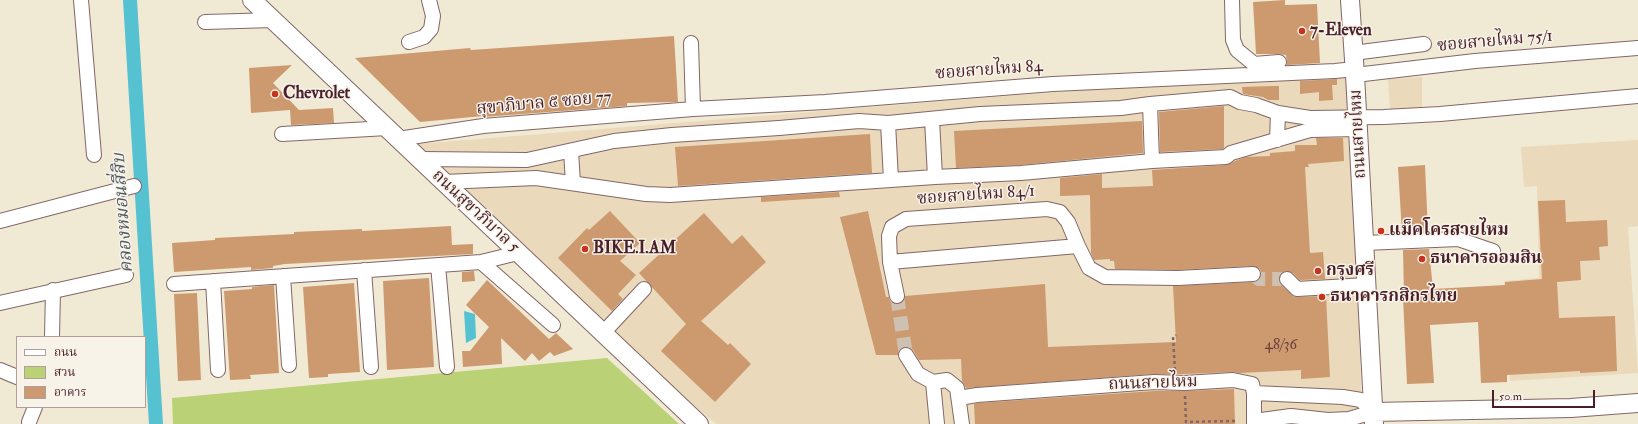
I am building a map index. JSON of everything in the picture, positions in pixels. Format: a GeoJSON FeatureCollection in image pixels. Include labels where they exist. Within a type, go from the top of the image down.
{"type":"FeatureCollection","features":[{"type":"Feature","properties":{"kind":"main road","name":"ถนนสุขาภิบาล 5"},"geometry":{"type":"LineString","coordinates":[[252,0],[699,424]]}},
{"type":"Feature","properties":{"kind":"main road","name":"ถนนสายไหม"},"geometry":{"type":"LineString","coordinates":[[1350,0],[1374,418]]}},
{"type":"Feature","properties":{"kind":"main road"},"geometry":{"type":"LineString","coordinates":[[1374,418],[1638,403]]}},
{"type":"Feature","properties":{"kind":"street"},"geometry":{"type":"LineString","coordinates":[[81,0],[94,155]]}},
{"type":"Feature","properties":{"kind":"street"},"geometry":{"type":"LineString","coordinates":[[409,42],[424,37],[431,29],[433,16],[429,0]]}},
{"type":"Feature","properties":{"kind":"street"},"geometry":{"type":"LineString","coordinates":[[1232,0],[1233,40],[1237,50],[1254,64],[1279,62]]}},
{"type":"Feature","properties":{"kind":"street"},"geometry":{"type":"LineString","coordinates":[[205,22],[274,20]]}},
{"type":"Feature","properties":{"kind":"street"},"geometry":{"type":"LineString","coordinates":[[691,43],[693,109]]}},
{"type":"Feature","properties":{"kind":"street"},"geometry":{"type":"LineString","coordinates":[[1354,65],[1424,44]]}},
{"type":"Feature","properties":{"kind":"street","name":"ซอยสายไหม 75/1"},"geometry":{"type":"LineString","coordinates":[[1354,65],[1475,61],[1638,48]]}},
{"type":"Feature","properties":{"kind":"street","name":"ซอยสายไหม 84"},"geometry":{"type":"LineString","coordinates":[[693,109],[817,102],[1053,84],[1335,71],[1354,65]]}},
{"type":"Feature","properties":{"kind":"street"},"geometry":{"type":"LineString","coordinates":[[444,182],[536,178],[646,194],[670,195],[935,177],[1021,173],[1226,157],[1231,153],[1310,130],[1440,114],[1638,96]]}},
{"type":"Feature","properties":{"kind":"street"},"geometry":{"type":"LineString","coordinates":[[420,159],[527,160],[614,141],[672,135],[859,121],[888,123],[980,114],[1121,108],[1230,97],[1240,102],[1278,112],[1310,118],[1358,123]]}},
{"type":"Feature","properties":{"kind":"street"},"geometry":{"type":"LineString","coordinates":[[1150,104],[1152,162]]}},
{"type":"Feature","properties":{"kind":"street","name":"สุขาภิบาล ๕ ซอย 77"},"geometry":{"type":"LineString","coordinates":[[282,134],[393,134],[693,109]]}},
{"type":"Feature","properties":{"kind":"street"},"geometry":{"type":"LineString","coordinates":[[1277,140],[1278,112]]}},
{"type":"Feature","properties":{"kind":"street"},"geometry":{"type":"LineString","coordinates":[[932,119],[935,177]]}},
{"type":"Feature","properties":{"kind":"street"},"geometry":{"type":"LineString","coordinates":[[888,123],[891,180]]}},
{"type":"Feature","properties":{"kind":"street"},"geometry":{"type":"LineString","coordinates":[[571,151],[573,184]]}},
{"type":"Feature","properties":{"kind":"street"},"geometry":{"type":"LineString","coordinates":[[0,221],[134,186]]}},
{"type":"Feature","properties":{"kind":"street","name":"ซอยสายไหม 84/1"},"geometry":{"type":"LineString","coordinates":[[897,296],[890,262],[889,236],[892,227],[906,219],[1047,209],[1060,212],[1068,222],[1089,268],[1105,277],[1178,278],[1253,274]]}},
{"type":"Feature","properties":{"kind":"street"},"geometry":{"type":"LineString","coordinates":[[1365,243],[1458,239],[1493,251]]}},
{"type":"Feature","properties":{"kind":"street"},"geometry":{"type":"LineString","coordinates":[[890,262],[1078,246]]}},
{"type":"Feature","properties":{"kind":"street"},"geometry":{"type":"LineString","coordinates":[[174,284],[481,262],[518,253]]}},
{"type":"Feature","properties":{"kind":"street"},"geometry":{"type":"LineString","coordinates":[[481,262],[554,325]]}},
{"type":"Feature","properties":{"kind":"street"},"geometry":{"type":"LineString","coordinates":[[438,265],[447,366]]}},
{"type":"Feature","properties":{"kind":"street"},"geometry":{"type":"LineString","coordinates":[[364,270],[371,367]]}},
{"type":"Feature","properties":{"kind":"street"},"geometry":{"type":"LineString","coordinates":[[0,303],[126,275]]}},
{"type":"Feature","properties":{"kind":"street"},"geometry":{"type":"LineString","coordinates":[[283,276],[289,365]]}},
{"type":"Feature","properties":{"kind":"street"},"geometry":{"type":"LineString","coordinates":[[1287,279],[1297,289],[1367,285]]}},
{"type":"Feature","properties":{"kind":"street"},"geometry":{"type":"LineString","coordinates":[[213,281],[218,370]]}},
{"type":"Feature","properties":{"kind":"street"},"geometry":{"type":"LineString","coordinates":[[603,333],[644,289]]}},
{"type":"Feature","properties":{"kind":"street"},"geometry":{"type":"LineString","coordinates":[[53,290],[55,336]]}},
{"type":"Feature","properties":{"kind":"street"},"geometry":{"type":"LineString","coordinates":[[906,355],[918,374],[933,382],[947,380],[957,388],[962,424]]}},
{"type":"Feature","properties":{"kind":"street"},"geometry":{"type":"LineString","coordinates":[[0,370],[16,377]]}},
{"type":"Feature","properties":{"kind":"street","name":"ถนนสายไหม"},"geometry":{"type":"LineString","coordinates":[[959,398],[977,395],[1154,382],[1180,386],[1234,380],[1252,384],[1254,393]]}},
{"type":"Feature","properties":{"kind":"street"},"geometry":{"type":"LineString","coordinates":[[933,382],[936,424]]}},
{"type":"Feature","properties":{"kind":"street"},"geometry":{"type":"LineString","coordinates":[[1254,393],[1349,398],[1361,400],[1374,418],[1349,422],[1291,416],[1254,422],[1254,393]]}},
{"type":"Feature","properties":{"kind":"street"},"geometry":{"type":"LineString","coordinates":[[29,422],[35,408]]}},
{"type":"Feature","properties":{"kind":"path"},"geometry":{"type":"LineString","coordinates":[[1176,335],[1173,337],[1186,422],[1235,421]]}},
{"type":"Feature","properties":{"kind":"shaded area"},"geometry":{"type":"Polygon","coordinates":[[[1351,71],[1362,424],[716,424],[518,253],[405,145],[1179,82],[1351,71]]]}},
{"type":"Feature","properties":{"kind":"shaded area"},"geometry":{"type":"Polygon","coordinates":[[[1422,77],[1422,108],[1390,109],[1388,79],[1422,77]]]}},
{"type":"Feature","properties":{"kind":"shaded area"},"geometry":{"type":"Polygon","coordinates":[[[1638,140],[1638,226],[1628,227],[1638,373],[1510,381],[1504,281],[1539,278],[1537,186],[1524,187],[1521,147],[1638,140]]]}},
{"type":"Feature","properties":{"kind":"green space"},"geometry":{"type":"Polygon","coordinates":[[[607,358],[679,424],[173,424],[172,398],[607,358]]]}},
{"type":"Feature","properties":{"kind":"water"},"geometry":{"type":"Polygon","coordinates":[[[464,311],[475,314],[476,338],[466,343],[464,311]]]}},
{"type":"Feature","properties":{"kind":"building"},"geometry":{"type":"Polygon","coordinates":[[[1285,0],[1285,5],[1317,4],[1320,63],[1287,65],[1286,55],[1256,54],[1253,2],[1285,0]]]}},
{"type":"Feature","properties":{"kind":"building"},"geometry":{"type":"Polygon","coordinates":[[[674,36],[678,102],[627,103],[627,106],[420,122],[355,58],[470,48],[471,50],[674,36]]]}},
{"type":"Feature","properties":{"kind":"building"},"geometry":{"type":"Polygon","coordinates":[[[292,65],[273,83],[299,110],[333,108],[334,123],[291,125],[290,110],[251,113],[249,68],[292,65]]]}},
{"type":"Feature","properties":{"kind":"building"},"geometry":{"type":"Polygon","coordinates":[[[1337,79],[1337,85],[1332,85],[1333,100],[1319,101],[1319,92],[1300,94],[1300,81],[1337,79]]]}},
{"type":"Feature","properties":{"kind":"building"},"geometry":{"type":"Polygon","coordinates":[[[1279,86],[1279,100],[1268,100],[1263,97],[1243,94],[1242,87],[1279,86]]]}},
{"type":"Feature","properties":{"kind":"building"},"geometry":{"type":"Polygon","coordinates":[[[1224,106],[1223,149],[1160,152],[1159,112],[1224,106]]]}},
{"type":"Feature","properties":{"kind":"building"},"geometry":{"type":"Polygon","coordinates":[[[1142,121],[1143,153],[1020,165],[956,168],[954,131],[1142,121]]]}},
{"type":"Feature","properties":{"kind":"building"},"geometry":{"type":"Polygon","coordinates":[[[870,134],[872,173],[678,186],[675,147],[870,134]]]}},
{"type":"Feature","properties":{"kind":"building"},"geometry":{"type":"Polygon","coordinates":[[[1316,138],[1343,138],[1344,161],[1308,164],[1309,167],[1305,167],[1310,253],[1323,252],[1325,279],[1300,280],[1293,273],[1285,271],[1281,273],[1279,281],[1281,285],[1294,297],[1326,296],[1330,377],[1301,379],[1301,370],[1240,373],[1153,374],[966,388],[962,381],[961,359],[919,360],[913,350],[906,347],[901,348],[898,355],[876,355],[840,217],[868,211],[886,297],[889,297],[890,301],[894,304],[902,303],[905,296],[1045,284],[1048,347],[1176,342],[1173,286],[1254,282],[1261,277],[1260,269],[1253,266],[1178,270],[1115,269],[1114,261],[1110,261],[1110,259],[1094,260],[1091,253],[1090,195],[1060,196],[1060,178],[1102,174],[1102,188],[1153,186],[1152,170],[1226,165],[1246,157],[1270,156],[1270,153],[1295,151],[1295,145],[1317,145],[1316,138]]]}},
{"type":"Feature","properties":{"kind":"building"},"geometry":{"type":"Polygon","coordinates":[[[1425,165],[1428,232],[1402,233],[1398,167],[1425,165]]]}},
{"type":"Feature","properties":{"kind":"building"},"geometry":{"type":"Polygon","coordinates":[[[839,192],[840,197],[761,202],[761,197],[839,192]]]}},
{"type":"Feature","properties":{"kind":"building"},"geometry":{"type":"Polygon","coordinates":[[[1565,200],[1566,222],[1607,220],[1608,246],[1599,247],[1600,260],[1580,261],[1581,280],[1557,282],[1559,318],[1615,316],[1617,371],[1580,373],[1580,371],[1507,375],[1507,382],[1481,383],[1478,322],[1430,325],[1434,383],[1407,384],[1403,297],[1403,250],[1429,249],[1433,289],[1505,285],[1505,282],[1542,279],[1538,201],[1565,200]]]}},
{"type":"Feature","properties":{"kind":"building"},"geometry":{"type":"Polygon","coordinates":[[[610,211],[640,243],[620,261],[636,275],[618,294],[623,299],[612,311],[558,258],[587,228],[589,230],[610,211]]]}},
{"type":"Feature","properties":{"kind":"building"},"geometry":{"type":"Polygon","coordinates":[[[704,213],[732,244],[742,235],[766,262],[701,321],[728,345],[730,343],[751,364],[715,402],[661,351],[686,324],[639,273],[704,213]]]}},
{"type":"Feature","properties":{"kind":"building"},"geometry":{"type":"Polygon","coordinates":[[[451,226],[452,245],[473,244],[473,254],[285,264],[273,266],[273,268],[251,270],[251,267],[174,272],[172,243],[215,240],[215,238],[294,234],[294,232],[362,229],[362,231],[451,226]]]}},
{"type":"Feature","properties":{"kind":"building"},"geometry":{"type":"Polygon","coordinates":[[[474,271],[475,281],[462,282],[462,272],[474,271]]]}},
{"type":"Feature","properties":{"kind":"building"},"geometry":{"type":"Polygon","coordinates":[[[429,278],[434,367],[387,370],[383,281],[429,278]]]}},
{"type":"Feature","properties":{"kind":"building"},"geometry":{"type":"Polygon","coordinates":[[[487,280],[549,339],[556,333],[573,349],[554,356],[550,352],[539,361],[532,353],[525,361],[501,338],[502,364],[463,367],[462,351],[470,351],[489,327],[466,305],[487,280]]]}},
{"type":"Feature","properties":{"kind":"building"},"geometry":{"type":"Polygon","coordinates":[[[354,283],[360,372],[328,374],[328,377],[309,378],[303,287],[354,283]]]}},
{"type":"Feature","properties":{"kind":"building"},"geometry":{"type":"Polygon","coordinates":[[[274,285],[279,373],[250,375],[251,379],[230,380],[224,291],[252,289],[252,287],[274,285]]]}},
{"type":"Feature","properties":{"kind":"building"},"geometry":{"type":"Polygon","coordinates":[[[197,293],[201,380],[178,381],[174,294],[197,293]]]}},
{"type":"Feature","properties":{"kind":"building"},"geometry":{"type":"Polygon","coordinates":[[[1234,389],[1235,424],[975,424],[974,404],[978,403],[1154,391],[1234,389]]]}},
{"type":"Feature","properties":{"kind":"waterway","name":"คลองหมอนสี่สิบ"},"geometry":{"type":"LineString","coordinates":[[130,0],[156,424]]}},
{"type":"Feature","properties":{"kind":"tunnel"},"geometry":{"type":"LineString","coordinates":[[1253,274],[1259,279],[1287,279]]}},
{"type":"Feature","properties":{"kind":"tunnel"},"geometry":{"type":"LineString","coordinates":[[897,296],[906,355]]}},
{"type":"Feature","properties":{"kind":"place","name":"7-Eleven"},"geometry":{"type":"Point","coordinates":[1302,31]}},
{"type":"Feature","properties":{"kind":"place","name":"Chevrolet"},"geometry":{"type":"Point","coordinates":[275,94]}},
{"type":"Feature","properties":{"kind":"place","name":"แม็คโครสายไหม"},"geometry":{"type":"Point","coordinates":[1381,231]}},
{"type":"Feature","properties":{"kind":"place","name":"BIKE.I.AM"},"geometry":{"type":"Point","coordinates":[585,249]}},
{"type":"Feature","properties":{"kind":"place","name":"ธนาคารออมสิน"},"geometry":{"type":"Point","coordinates":[1422,259]}},
{"type":"Feature","properties":{"kind":"place","name":"กรุงศรี"},"geometry":{"type":"Point","coordinates":[1318,271]}},
{"type":"Feature","properties":{"kind":"place","name":"ธนาคารกสิกรไทย"},"geometry":{"type":"Point","coordinates":[1322,297]}}]}
